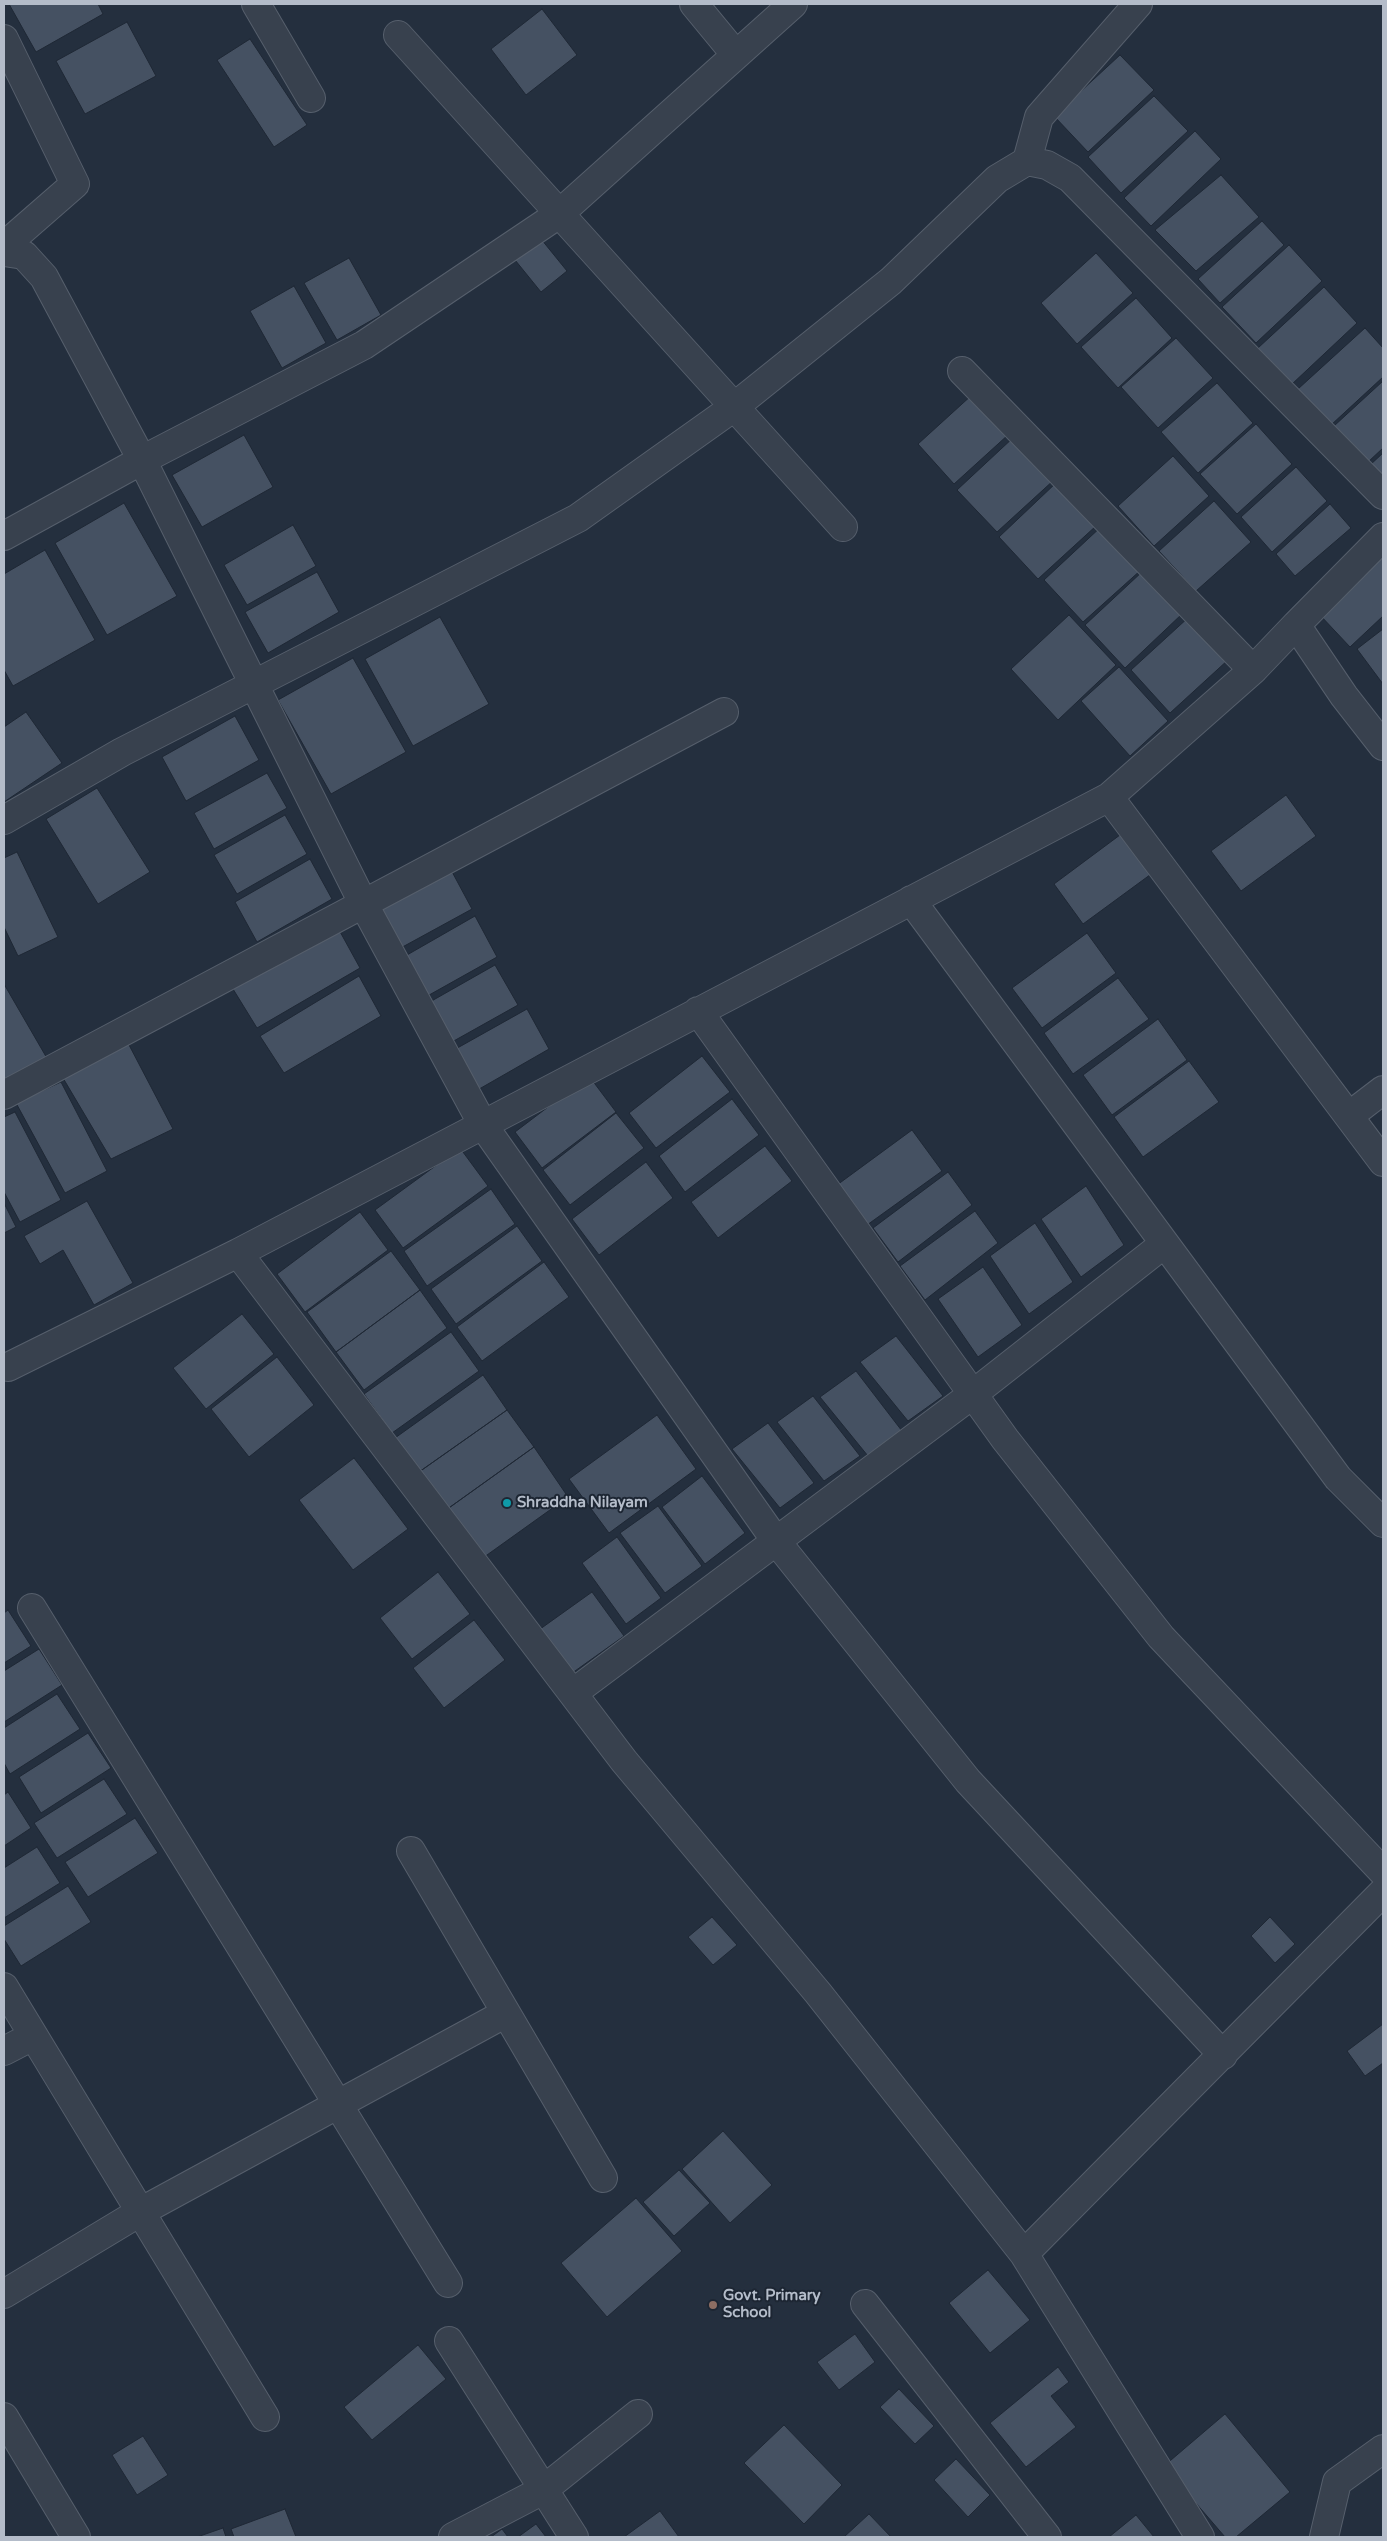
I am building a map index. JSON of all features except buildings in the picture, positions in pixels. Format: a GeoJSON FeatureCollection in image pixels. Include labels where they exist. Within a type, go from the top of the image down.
{"type":"FeatureCollection","features":[{"type":"Feature","properties":{"kind":"street"},"geometry":{"type":"LineString","coordinates":[[256,4],[311,98]]}},
{"type":"Feature","properties":{"kind":"street"},"geometry":{"type":"LineString","coordinates":[[694,4],[736,55]]}},
{"type":"Feature","properties":{"kind":"street"},"geometry":{"type":"LineString","coordinates":[[4,536],[142,460],[364,345],[559,214],[794,4]]}},
{"type":"Feature","properties":{"kind":"street"},"geometry":{"type":"LineString","coordinates":[[1027,161],[1039,117],[1123,10]]}},
{"type":"Feature","properties":{"kind":"street"},"geometry":{"type":"LineString","coordinates":[[398,35],[843,527]]}},
{"type":"Feature","properties":{"kind":"street"},"geometry":{"type":"LineString","coordinates":[[4,39],[75,184],[4,246]]}},
{"type":"Feature","properties":{"kind":"street"},"geometry":{"type":"LineString","coordinates":[[4,820],[122,752],[578,518],[734,407],[891,281],[997,179],[1027,161],[1046,165],[1070,178],[1383,495]]}},
{"type":"Feature","properties":{"kind":"street"},"geometry":{"type":"LineString","coordinates":[[4,252],[24,255],[44,277],[142,460],[363,903],[483,1124],[776,1541],[968,1781],[1223,2055]]}},
{"type":"Feature","properties":{"kind":"street"},"geometry":{"type":"LineString","coordinates":[[962,371],[1253,670]]}},
{"type":"Feature","properties":{"kind":"street"},"geometry":{"type":"LineString","coordinates":[[8,1367],[238,1253],[1109,797],[1253,670],[1383,537]]}},
{"type":"Feature","properties":{"kind":"street"},"geometry":{"type":"LineString","coordinates":[[1296,625],[1344,696],[1383,746]]}},
{"type":"Feature","properties":{"kind":"street"},"geometry":{"type":"LineString","coordinates":[[4,1095],[724,712]]}},
{"type":"Feature","properties":{"kind":"street"},"geometry":{"type":"LineString","coordinates":[[1109,797],[1383,1162]]}},
{"type":"Feature","properties":{"kind":"street"},"geometry":{"type":"LineString","coordinates":[[911,900],[1338,1478],[1383,1524]]}},
{"type":"Feature","properties":{"kind":"street"},"geometry":{"type":"LineString","coordinates":[[698,1011],[1005,1439],[1162,1638],[1383,1872]]}},
{"type":"Feature","properties":{"kind":"street"},"geometry":{"type":"LineString","coordinates":[[1349,1116],[1383,1090]]}},
{"type":"Feature","properties":{"kind":"street"},"geometry":{"type":"LineString","coordinates":[[573,1692],[973,1394],[1164,1244]]}},
{"type":"Feature","properties":{"kind":"street"},"geometry":{"type":"LineString","coordinates":[[238,1253],[624,1761],[818,1993],[1024,2254],[1200,2537]]}},
{"type":"Feature","properties":{"kind":"street"},"geometry":{"type":"LineString","coordinates":[[32,1608],[448,2284]]}},
{"type":"Feature","properties":{"kind":"street"},"geometry":{"type":"LineString","coordinates":[[411,1852],[603,2178]]}},
{"type":"Feature","properties":{"kind":"street"},"geometry":{"type":"LineString","coordinates":[[1024,2254],[1383,1892]]}},
{"type":"Feature","properties":{"kind":"street"},"geometry":{"type":"LineString","coordinates":[[4,1987],[265,2417]]}},
{"type":"Feature","properties":{"kind":"street"},"geometry":{"type":"LineString","coordinates":[[4,2294],[140,2212],[506,2013]]}},
{"type":"Feature","properties":{"kind":"street"},"geometry":{"type":"LineString","coordinates":[[4,2051],[33,2036]]}},
{"type":"Feature","properties":{"kind":"street"},"geometry":{"type":"LineString","coordinates":[[865,2304],[1048,2537]]}},
{"type":"Feature","properties":{"kind":"street"},"geometry":{"type":"LineString","coordinates":[[449,2341],[574,2537]]}},
{"type":"Feature","properties":{"kind":"street"},"geometry":{"type":"LineString","coordinates":[[453,2537],[543,2490],[638,2414]]}},
{"type":"Feature","properties":{"kind":"street"},"geometry":{"type":"LineString","coordinates":[[4,2417],[76,2537]]}},
{"type":"Feature","properties":{"kind":"street"},"geometry":{"type":"LineString","coordinates":[[1324,2537],[1337,2482],[1383,2449]]}},
{"type":"Feature","properties":{"kind":"place","name":"Shraddha Nilayam"},"geometry":{"type":"Point","coordinates":[507,1503]}},
{"type":"Feature","properties":{"kind":"place","name":"Govt. Primary School"},"geometry":{"type":"Point","coordinates":[713,2305]}}]}
